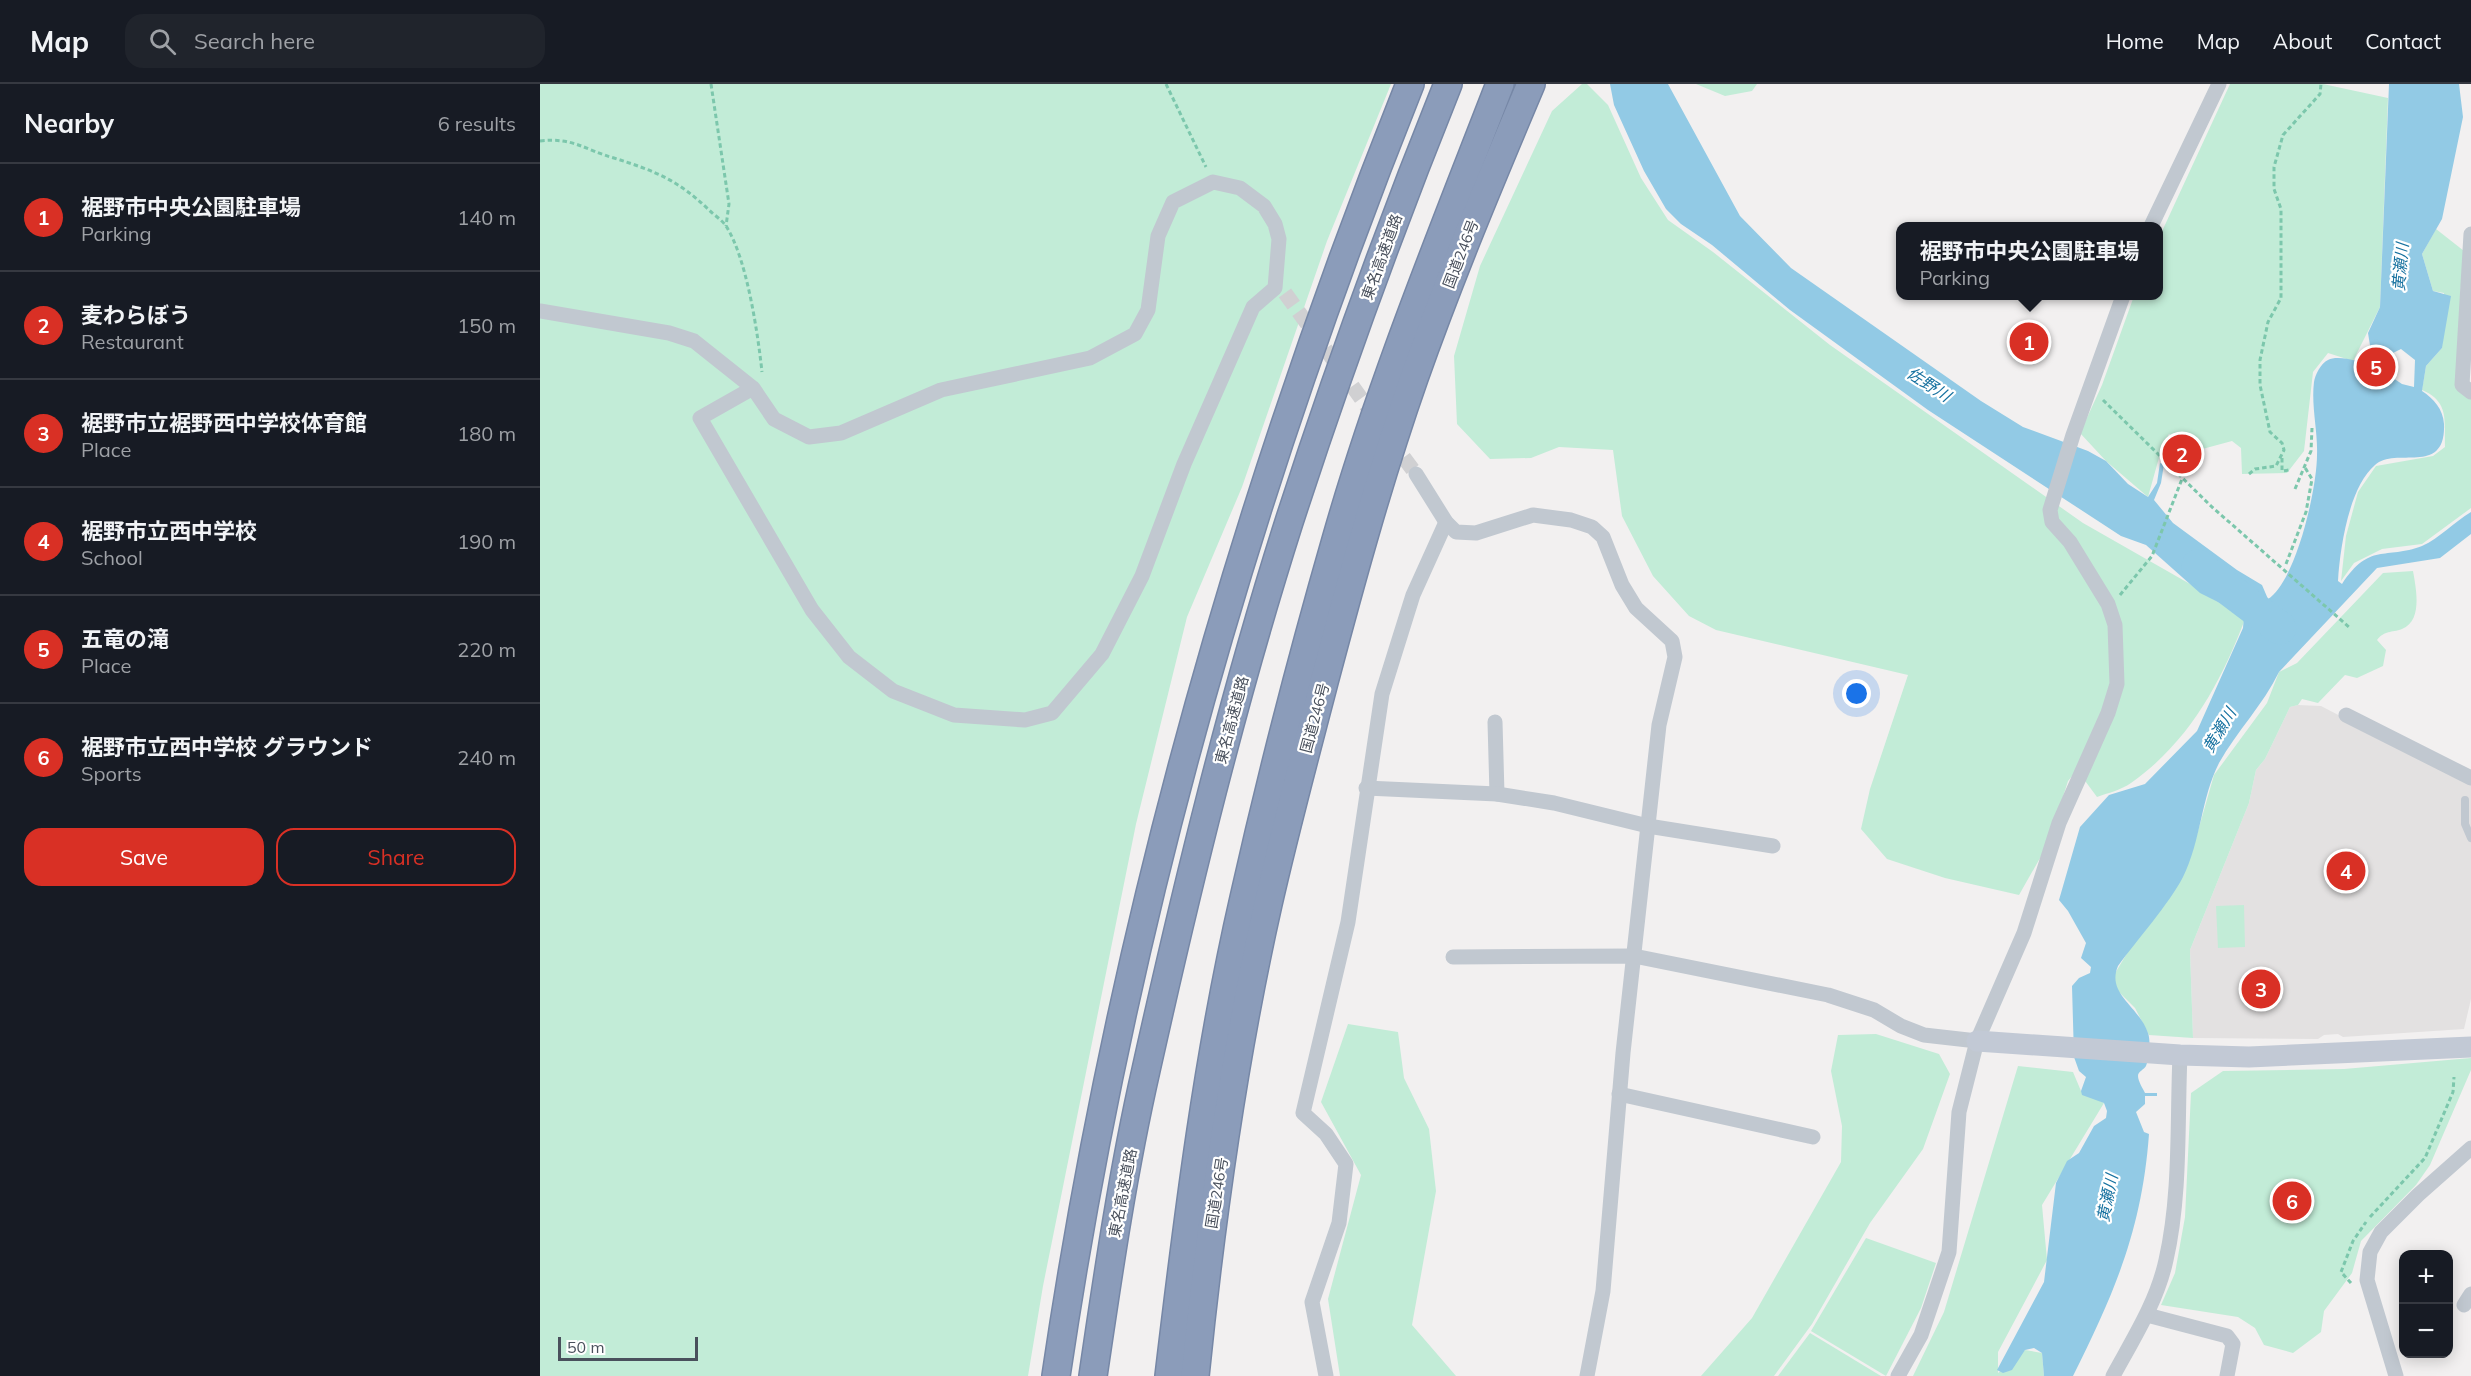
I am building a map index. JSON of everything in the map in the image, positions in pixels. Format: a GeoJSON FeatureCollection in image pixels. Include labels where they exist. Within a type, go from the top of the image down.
{"type":"FeatureCollection","features":[{"type":"Feature","properties":{"kind":"highway"},"geometry":{"type":"LineString","coordinates":[[1056,1376],[1071,1275],[1116,1049],[1164,843],[1202,699],[1249,540],[1314,338],[1410,84]]}},
{"type":"Feature","properties":{"kind":"highway","name":"東名高速道路"},"geometry":{"type":"LineString","coordinates":[[1093,1376],[1114,1238],[1145,1073],[1234,710],[1289,523],[1342,366],[1388,237],[1448,84]]}},
{"type":"Feature","properties":{"kind":"highway","name":"国道246号"},"geometry":{"type":"LineString","coordinates":[[1169,1376],[1185,1239],[1209,1082],[1243,899],[1286,724],[1337,537],[1394,362],[1500,84]]}},
{"type":"Feature","properties":{"kind":"highway","name":"国道246号"},"geometry":{"type":"LineString","coordinates":[[1195,1376],[1208,1247],[1234,1087],[1268,906],[1314,718],[1360,545],[1414,379],[1471,226],[1530,85]]}},
{"type":"Feature","properties":{"kind":"street"},"geometry":{"type":"LineString","coordinates":[[2153,222],[2218,84]]}},
{"type":"Feature","properties":{"kind":"street"},"geometry":{"type":"LineString","coordinates":[[540,311],[669,333],[694,341],[758,383],[774,419],[809,437],[841,433],[941,390],[1090,358],[1135,334],[1148,310],[1158,236],[1173,202],[1213,182],[1240,188],[1264,206],[1275,224],[1279,239],[1280,291],[1253,307],[1184,464],[1142,576],[1102,654],[1052,712],[1025,720],[954,715],[893,691],[849,657],[812,610],[699,418],[758,383]]}},
{"type":"Feature","properties":{"kind":"street"},"geometry":{"type":"LineString","coordinates":[[2471,234],[2462,385],[2471,392]]}},
{"type":"Feature","properties":{"kind":"street"},"geometry":{"type":"LineString","coordinates":[[1898,1376],[1921,1335],[1949,1252],[1959,1112],[1977,1041],[2024,933],[2059,823],[2111,704],[2117,684],[2115,625],[2108,604],[2070,542],[2052,522],[2050,510],[2073,435],[2121,300]]}},
{"type":"Feature","properties":{"kind":"street"},"geometry":{"type":"LineString","coordinates":[[1416,474],[1446,522],[1456,531],[1467,534],[1533,515],[1570,520],[1592,527],[1603,537],[1622,585],[1636,608],[1672,641],[1675,657],[1659,725],[1619,1094],[1603,1291],[1587,1376]]}},
{"type":"Feature","properties":{"kind":"street"},"geometry":{"type":"LineString","coordinates":[[1326,1376],[1312,1302],[1339,1223],[1346,1164],[1326,1134],[1303,1113],[1348,922],[1362,835],[1366,788],[1383,694],[1413,595],[1446,522]]}},
{"type":"Feature","properties":{"kind":"street"},"geometry":{"type":"LineString","coordinates":[[2346,715],[2471,778]]}},
{"type":"Feature","properties":{"kind":"street"},"geometry":{"type":"LineString","coordinates":[[1495,722],[1497,794]]}},
{"type":"Feature","properties":{"kind":"street"},"geometry":{"type":"LineString","coordinates":[[1366,788],[1497,794],[1554,803],[1648,826],[1773,846]]}},
{"type":"Feature","properties":{"kind":"street"},"geometry":{"type":"LineString","coordinates":[[1453,957],[1635,956],[1828,994],[1874,1010],[1901,1026],[1924,1035],[1977,1041],[2249,1057],[2471,1046]]}},
{"type":"Feature","properties":{"kind":"street"},"geometry":{"type":"LineString","coordinates":[[2113,1376],[2147,1315],[2166,1262],[2174,1218],[2176,1054]]}},
{"type":"Feature","properties":{"kind":"street"},"geometry":{"type":"LineString","coordinates":[[1619,1094],[1813,1137]]}},
{"type":"Feature","properties":{"kind":"street"},"geometry":{"type":"LineString","coordinates":[[2396,1376],[2367,1280],[2370,1252],[2381,1232],[2418,1195],[2471,1148]]}},
{"type":"Feature","properties":{"kind":"street"},"geometry":{"type":"LineString","coordinates":[[2147,1315],[2227,1336],[2233,1344],[2227,1376]]}},
{"type":"Feature","properties":{"kind":"lane"},"geometry":{"type":"LineString","coordinates":[[2465,800],[2465,824],[2471,838]]}},
{"type":"Feature","properties":{"kind":"path"},"geometry":{"type":"LineString","coordinates":[[711,84],[729,204],[726,226]]}},
{"type":"Feature","properties":{"kind":"path"},"geometry":{"type":"LineString","coordinates":[[1166,84],[1213,182]]}},
{"type":"Feature","properties":{"kind":"path"},"geometry":{"type":"LineString","coordinates":[[2289,470],[2282,471],[2282,443],[2270,432],[2260,385],[2263,339],[2281,298],[2281,210],[2274,189],[2274,167],[2283,135],[2320,94],[2321,84]]}},
{"type":"Feature","properties":{"kind":"path"},"geometry":{"type":"LineString","coordinates":[[540,141],[575,141],[600,154],[656,171],[678,182],[726,226],[741,265],[759,334],[758,383]]}},
{"type":"Feature","properties":{"kind":"path"},"geometry":{"type":"LineString","coordinates":[[2090,386],[2182,479],[2250,542],[2349,627]]}},
{"type":"Feature","properties":{"kind":"path"},"geometry":{"type":"LineString","coordinates":[[2295,489],[2311,451],[2312,428]]}},
{"type":"Feature","properties":{"kind":"path"},"geometry":{"type":"LineString","coordinates":[[2250,474],[2254,469],[2276,466],[2282,457]]}},
{"type":"Feature","properties":{"kind":"path"},"geometry":{"type":"LineString","coordinates":[[2286,564],[2306,512],[2312,479],[2304,466]]}},
{"type":"Feature","properties":{"kind":"path"},"geometry":{"type":"LineString","coordinates":[[2108,604],[2124,592],[2152,556],[2182,479]]}},
{"type":"Feature","properties":{"kind":"path"},"geometry":{"type":"LineString","coordinates":[[2347,1279],[2342,1272],[2353,1241],[2394,1189],[2425,1158],[2453,1092],[2454,1077]]}},
{"type":"Feature","properties":{"kind":"shaded area"},"geometry":{"type":"Polygon","coordinates":[[[2321,706],[2471,784],[2471,999],[2464,1029],[2343,1037],[2338,1034],[2324,1035],[2318,1039],[2193,1038],[2190,950],[2249,803],[2256,770],[2265,759],[2290,707],[2321,706]]]}},
{"type":"Feature","properties":{"kind":"green space"},"geometry":{"type":"Polygon","coordinates":[[[540,84],[1391,84],[1327,241],[1242,487],[1187,617],[1136,824],[1043,1286],[1028,1376],[540,1376],[540,84]]]}},
{"type":"Feature","properties":{"kind":"green space"},"geometry":{"type":"Polygon","coordinates":[[[1582,84],[1587,84],[1608,105],[1641,178],[1668,220],[1713,252],[1830,345],[2083,523],[2190,584],[2245,619],[2225,666],[2200,710],[2169,750],[2151,767],[2127,785],[2097,797],[2077,770],[2068,781],[2048,844],[2019,895],[1945,878],[1887,859],[1861,829],[1870,789],[1908,675],[1716,630],[1689,616],[1653,576],[1622,516],[1613,450],[1559,447],[1531,458],[1490,459],[1457,424],[1454,356],[1480,266],[1552,111],[1582,84]]]}},
{"type":"Feature","properties":{"kind":"green space"},"geometry":{"type":"Polygon","coordinates":[[[1696,84],[1757,84],[1752,91],[1725,96],[1696,84]]]}},
{"type":"Feature","properties":{"kind":"green space"},"geometry":{"type":"Polygon","coordinates":[[[2230,84],[2323,84],[2388,98],[2380,307],[2353,361],[2328,353],[2313,372],[2304,451],[2287,473],[2242,474],[2241,448],[2232,441],[2195,451],[2169,434],[2162,447],[2148,497],[2106,461],[2080,433],[2102,385],[2133,300],[2163,300],[2163,229],[2230,84]]]}},
{"type":"Feature","properties":{"kind":"green space"},"geometry":{"type":"Polygon","coordinates":[[[2436,229],[2464,251],[2460,297],[2471,399],[2471,508],[2422,544],[2382,549],[2354,563],[2341,581],[2346,536],[2358,492],[2376,466],[2433,456],[2445,447],[2444,413],[2437,400],[2422,390],[2426,366],[2442,348],[2444,293],[2433,291],[2422,254],[2436,229]]]}},
{"type":"Feature","properties":{"kind":"green space"},"geometry":{"type":"Polygon","coordinates":[[[2413,571],[2416,612],[2409,625],[2386,633],[2377,640],[2386,650],[2383,666],[2357,678],[2345,675],[2318,703],[2302,699],[2298,705],[2290,707],[2265,759],[2256,770],[2249,803],[2190,950],[2193,1038],[2149,1035],[2135,1008],[2116,989],[2114,975],[2196,838],[2214,775],[2267,703],[2279,672],[2297,663],[2383,573],[2413,571]]]}},
{"type":"Feature","properties":{"kind":"green space"},"geometry":{"type":"Polygon","coordinates":[[[2244,905],[2245,947],[2218,948],[2216,906],[2244,905]]]}},
{"type":"Feature","properties":{"kind":"green space"},"geometry":{"type":"Polygon","coordinates":[[[1348,1024],[1398,1032],[1404,1078],[1429,1129],[1436,1191],[1412,1325],[1456,1376],[1340,1376],[1328,1299],[1361,1175],[1321,1102],[1348,1024]]]}},
{"type":"Feature","properties":{"kind":"green space"},"geometry":{"type":"Polygon","coordinates":[[[1876,1034],[1939,1054],[1950,1074],[1923,1149],[1870,1223],[1812,1324],[1774,1376],[1701,1376],[1752,1318],[1841,1162],[1842,1126],[1831,1071],[1838,1035],[1876,1034]]]}},
{"type":"Feature","properties":{"kind":"green space"},"geometry":{"type":"Polygon","coordinates":[[[2471,1058],[2471,1070],[2430,1165],[2416,1185],[2361,1241],[2352,1273],[2324,1311],[2321,1332],[2293,1353],[2264,1345],[2255,1328],[2238,1317],[2161,1305],[2175,1273],[2185,1217],[2191,1093],[2223,1071],[2344,1069],[2471,1058]]]}},
{"type":"Feature","properties":{"kind":"green space"},"geometry":{"type":"Polygon","coordinates":[[[2018,1066],[2073,1072],[2081,1091],[2104,1103],[2042,1205],[2047,1260],[1998,1352],[1998,1373],[2025,1350],[2042,1353],[2044,1376],[1913,1376],[1944,1312],[2018,1066]]]}},
{"type":"Feature","properties":{"kind":"green space"},"geometry":{"type":"Polygon","coordinates":[[[1866,1238],[1936,1263],[1921,1308],[1886,1376],[1811,1331],[1866,1238]]]}},
{"type":"Feature","properties":{"kind":"green space"},"geometry":{"type":"Polygon","coordinates":[[[1810,1333],[1881,1376],[1778,1376],[1810,1333]]]}},
{"type":"Feature","properties":{"kind":"water","name":"黄瀬川"},"geometry":{"type":"Polygon","coordinates":[[[1610,84],[1668,84],[1740,216],[1791,268],[1981,401],[2023,427],[2088,451],[2106,461],[2128,484],[2148,497],[2157,483],[2160,463],[2164,464],[2161,483],[2154,500],[2173,523],[2237,570],[2262,585],[2268,599],[2278,589],[2287,574],[2296,554],[2309,511],[2317,455],[2313,391],[2317,373],[2323,364],[2333,358],[2373,364],[2368,333],[2380,307],[2389,84],[2459,84],[2463,117],[2442,219],[2422,254],[2433,291],[2451,296],[2442,348],[2426,366],[2422,391],[2440,409],[2444,424],[2442,440],[2437,450],[2429,455],[2384,460],[2375,465],[2366,475],[2347,519],[2338,581],[2342,584],[2361,562],[2370,557],[2409,550],[2429,543],[2471,512],[2471,534],[2440,558],[2377,568],[2279,672],[2219,763],[2208,791],[2194,849],[2177,888],[2118,966],[2115,976],[2116,984],[2125,1000],[2144,1024],[2149,1036],[2148,1059],[2146,1066],[2138,1074],[2139,1080],[2145,1093],[2157,1093],[2157,1096],[2145,1096],[2145,1104],[2136,1112],[2144,1132],[2149,1134],[2140,1200],[2133,1230],[2114,1288],[2073,1376],[2044,1376],[2042,1353],[2034,1348],[2025,1350],[2012,1370],[2003,1373],[1997,1370],[2044,1282],[2056,1183],[2067,1161],[2079,1153],[2094,1126],[2106,1118],[2107,1111],[2104,1103],[2082,1095],[2081,1091],[2086,1077],[2079,1071],[2074,1057],[2072,986],[2079,978],[2090,973],[2091,967],[2081,958],[2086,943],[2059,900],[2080,827],[2109,795],[2145,784],[2197,731],[2243,628],[2246,594],[2241,592],[2229,595],[2224,605],[2200,593],[2146,545],[2121,536],[1928,410],[1790,310],[1712,245],[1681,224],[1666,209],[1644,171],[1614,105],[1610,84]],[[2401,349],[2387,356],[2381,370],[2402,384],[2414,387],[2415,360],[2401,349]]]}},
{"type":"Feature","properties":{"kind":"waterway","name":"佐野川"},"geometry":{"type":"LineString","coordinates":[[2198,566],[2280,628]]}},
{"type":"Feature","properties":{"kind":"tunnel"},"geometry":{"type":"LineString","coordinates":[[1285,293],[1376,419]]}},
{"type":"Feature","properties":{"kind":"tunnel"},"geometry":{"type":"LineString","coordinates":[[1390,439],[1416,474]]}},
{"type":"Feature","properties":{"kind":"place","name":"裾野市中央公園駐車場"},"geometry":{"type":"Point","coordinates":[2029,342]}},
{"type":"Feature","properties":{"kind":"place","name":"五竜の滝"},"geometry":{"type":"Point","coordinates":[2376,367]}},
{"type":"Feature","properties":{"kind":"place","name":"麦わらぼう"},"geometry":{"type":"Point","coordinates":[2182,454]}},
{"type":"Feature","properties":{"kind":"place","name":"裾野市立西中学校"},"geometry":{"type":"Point","coordinates":[2346,871]}},
{"type":"Feature","properties":{"kind":"place","name":"裾野市立裾野西中学校体育館"},"geometry":{"type":"Point","coordinates":[2261,989]}},
{"type":"Feature","properties":{"kind":"place","name":"裾野市立西中学校 グラウンド"},"geometry":{"type":"Point","coordinates":[2292,1201]}}]}
